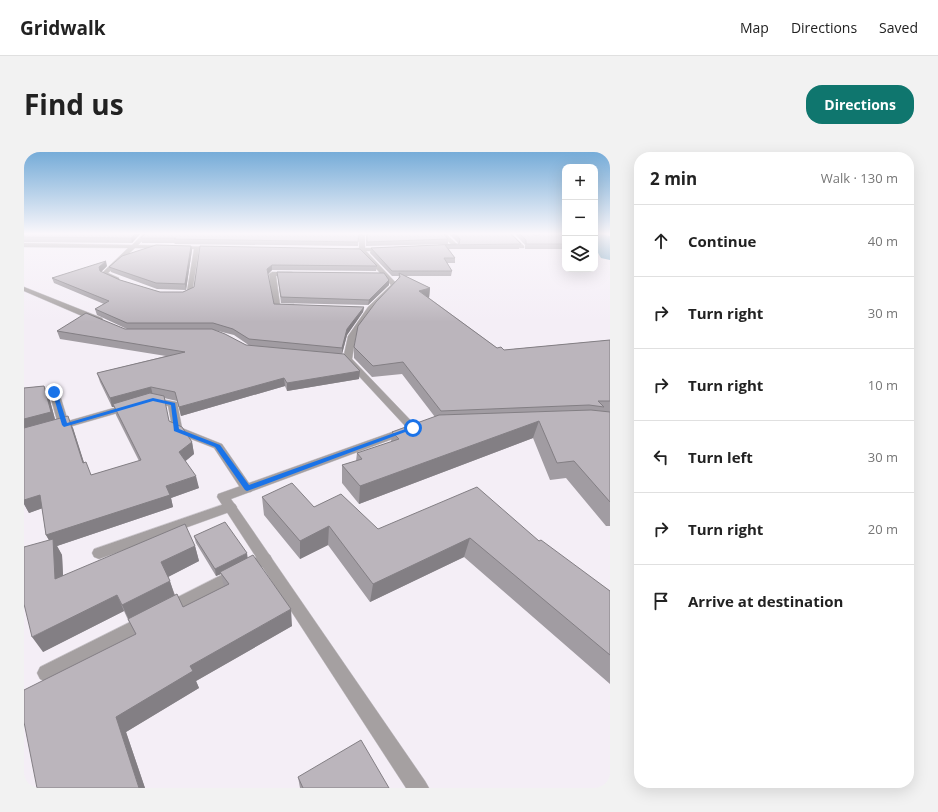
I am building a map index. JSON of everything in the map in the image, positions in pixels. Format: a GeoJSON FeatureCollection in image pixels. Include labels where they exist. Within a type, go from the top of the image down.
{"type":"FeatureCollection","features":[{"type":"Feature","properties":{"kind":"street"},"geometry":{"type":"LineString","coordinates":[[116,263],[104,274],[125,282]]}},
{"type":"Feature","properties":{"kind":"street"},"geometry":{"type":"LineString","coordinates":[[172,295],[190,292],[195,263]]}},
{"type":"Feature","properties":{"kind":"street"},"geometry":{"type":"LineString","coordinates":[[372,263],[382,275],[395,285],[367,309],[352,336],[343,359],[417,428],[223,497],[418,788]]}},
{"type":"Feature","properties":{"kind":"street"},"geometry":{"type":"LineString","coordinates":[[300,307],[277,306],[272,274],[302,274]]}},
{"type":"Feature","properties":{"kind":"street"},"geometry":{"type":"LineString","coordinates":[[24,289],[105,323]]}},
{"type":"Feature","properties":{"kind":"street"},"geometry":{"type":"LineString","coordinates":[[54,392],[64,425]]}},
{"type":"Feature","properties":{"kind":"street"},"geometry":{"type":"LineString","coordinates":[[24,437],[153,400],[173,404],[176,430],[218,446],[247,488]]}},
{"type":"Feature","properties":{"kind":"street"},"geometry":{"type":"LineString","coordinates":[[99,553],[230,507]]}},
{"type":"Feature","properties":{"kind":"street"},"geometry":{"type":"LineString","coordinates":[[46,673],[265,559]]}},
{"type":"Feature","properties":{"kind":"building"},"geometry":{"type":"Polygon","coordinates":[[[104,263],[99,267],[100,271],[120,280],[160,292],[183,292],[194,287],[198,263],[374,263],[377,266],[272,265],[267,269],[274,304],[364,307],[347,329],[342,348],[249,339],[233,329],[213,323],[127,323],[95,309],[109,301],[52,278],[104,263]]]}},
{"type":"Feature","properties":{"kind":"building"},"geometry":{"type":"Polygon","coordinates":[[[114,263],[188,263],[185,284],[156,283],[109,267],[114,263]]]}},
{"type":"Feature","properties":{"kind":"building"},"geometry":{"type":"Polygon","coordinates":[[[384,263],[447,263],[452,271],[392,271],[384,263]]]}},
{"type":"Feature","properties":{"kind":"building"},"geometry":{"type":"Polygon","coordinates":[[[277,272],[384,273],[389,280],[369,300],[281,297],[277,272]]]}},
{"type":"Feature","properties":{"kind":"building"},"geometry":{"type":"Polygon","coordinates":[[[399,273],[430,288],[419,291],[497,348],[501,347],[504,350],[610,340],[610,401],[598,401],[604,407],[589,405],[441,411],[403,362],[373,366],[354,347],[358,326],[376,302],[400,277],[399,273]]]}},
{"type":"Feature","properties":{"kind":"building"},"geometry":{"type":"Polygon","coordinates":[[[86,313],[125,329],[212,329],[246,345],[344,354],[360,371],[287,383],[284,378],[179,407],[175,392],[151,387],[110,398],[97,373],[185,352],[57,331],[86,313]]]}},
{"type":"Feature","properties":{"kind":"building"},"geometry":{"type":"Polygon","coordinates":[[[44,386],[51,412],[24,419],[24,388],[44,386]]]}},
{"type":"Feature","properties":{"kind":"building"},"geometry":{"type":"Polygon","coordinates":[[[150,393],[164,396],[169,421],[182,427],[192,442],[179,452],[196,476],[166,486],[170,495],[46,535],[40,495],[24,500],[24,428],[68,416],[83,463],[86,462],[91,475],[141,460],[113,404],[150,393]]]}},
{"type":"Feature","properties":{"kind":"building"},"geometry":{"type":"Polygon","coordinates":[[[591,410],[610,412],[610,502],[574,461],[557,463],[539,421],[360,486],[342,465],[362,459],[357,453],[399,439],[392,432],[439,415],[591,410]]]}},
{"type":"Feature","properties":{"kind":"building"},"geometry":{"type":"Polygon","coordinates":[[[292,483],[314,507],[341,494],[378,529],[477,487],[539,541],[541,540],[610,591],[610,655],[470,538],[373,584],[329,526],[300,541],[262,497],[292,483]]]}},
{"type":"Feature","properties":{"kind":"building"},"geometry":{"type":"Polygon","coordinates":[[[225,522],[247,553],[215,569],[194,536],[225,522]]]}},
{"type":"Feature","properties":{"kind":"building"},"geometry":{"type":"Polygon","coordinates":[[[185,524],[195,546],[161,562],[170,581],[122,605],[117,595],[32,637],[24,604],[24,547],[53,539],[55,579],[185,524]]]}},
{"type":"Feature","properties":{"kind":"building"},"geometry":{"type":"Polygon","coordinates":[[[253,555],[291,609],[190,666],[193,671],[116,717],[139,788],[37,788],[24,722],[24,690],[136,634],[128,619],[177,594],[183,607],[229,584],[220,572],[253,555]]]}},
{"type":"Feature","properties":{"kind":"building"},"geometry":{"type":"Polygon","coordinates":[[[361,740],[389,788],[303,788],[298,777],[361,740]]]}},
{"type":"Feature","properties":{"kind":"route"},"geometry":{"type":"LineString","coordinates":[[54,392],[64,425],[153,400],[173,404],[176,430],[218,446],[247,488],[413,428]]}}]}
